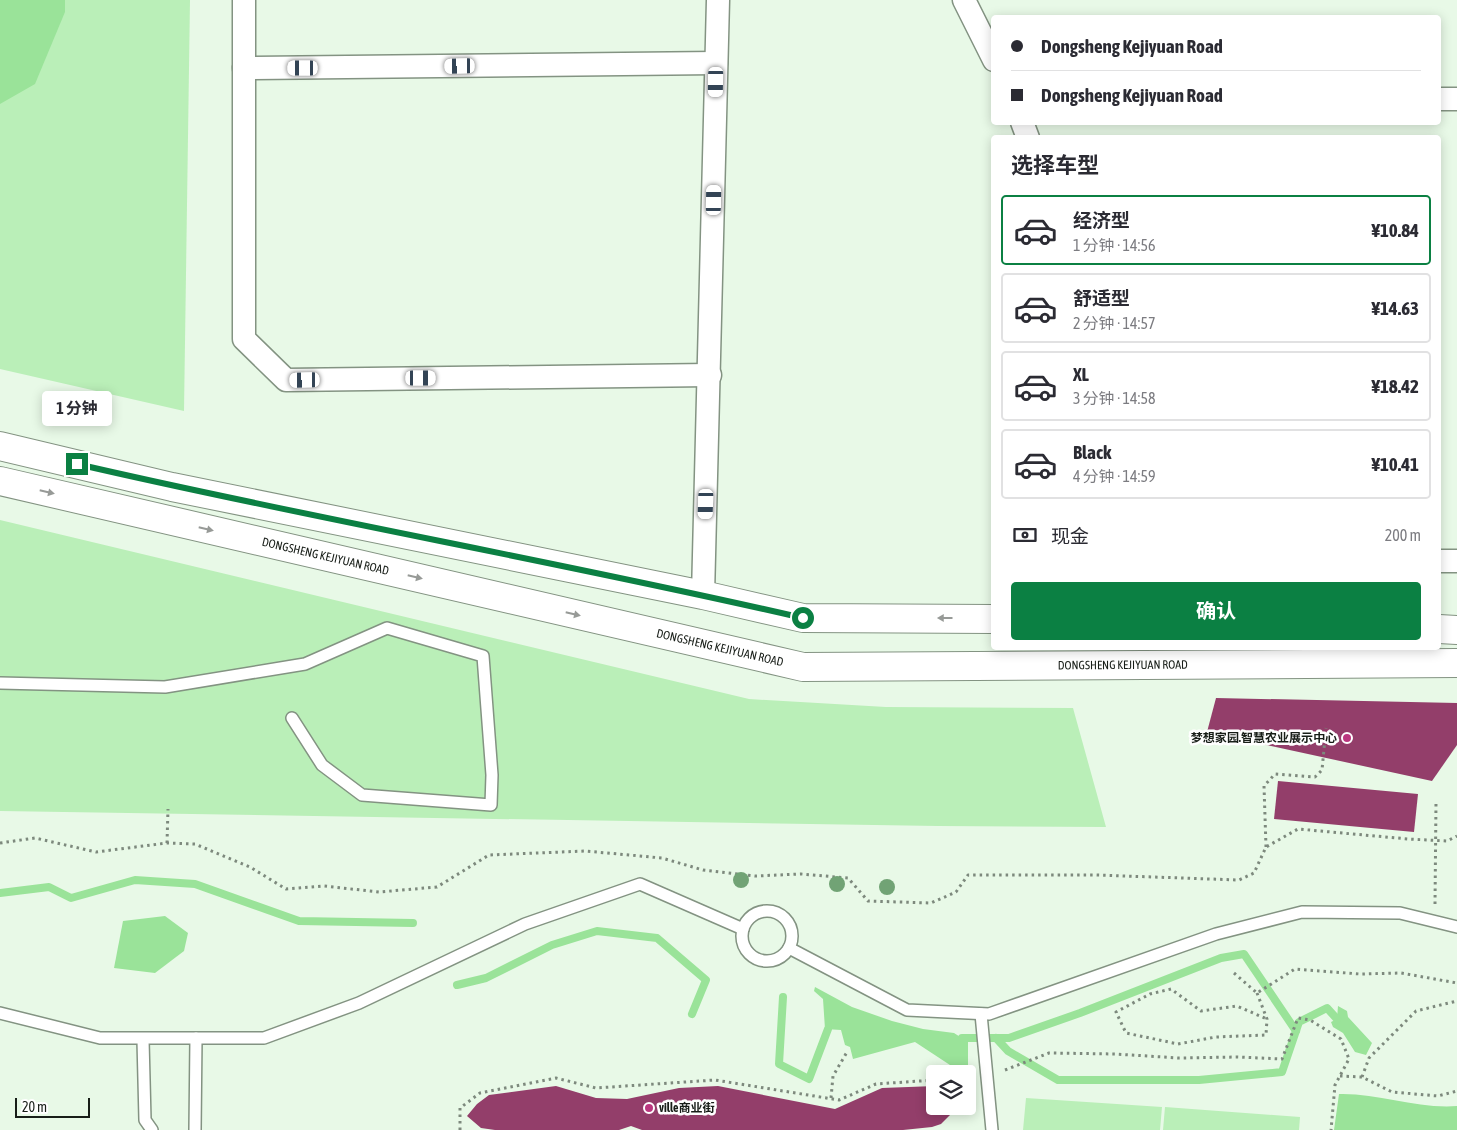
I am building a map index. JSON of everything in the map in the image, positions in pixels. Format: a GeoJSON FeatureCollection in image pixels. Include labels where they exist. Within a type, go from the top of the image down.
{"type":"FeatureCollection","features":[{"type":"Feature","properties":{"kind":"street"},"geometry":{"type":"LineString","coordinates":[[244,0],[244,339],[286,380],[710,375]]}},
{"type":"Feature","properties":{"kind":"street"},"geometry":{"type":"LineString","coordinates":[[704,595],[718,0]]}},
{"type":"Feature","properties":{"kind":"street"},"geometry":{"type":"LineString","coordinates":[[964,0],[991,54]]}},
{"type":"Feature","properties":{"kind":"street"},"geometry":{"type":"LineString","coordinates":[[244,68],[716,63]]}},
{"type":"Feature","properties":{"kind":"street"},"geometry":{"type":"LineString","coordinates":[[1441,99],[1457,99]]}},
{"type":"Feature","properties":{"kind":"street"},"geometry":{"type":"LineString","coordinates":[[0,446],[172,487],[704,595],[803,618],[991,619]]}},
{"type":"Feature","properties":{"kind":"street","name":"DONGSHENG KEJIYUAN ROAD"},"geometry":{"type":"LineString","coordinates":[[0,481],[803,667],[1457,663]]}},
{"type":"Feature","properties":{"kind":"street"},"geometry":{"type":"LineString","coordinates":[[1441,561],[1457,561]]}},
{"type":"Feature","properties":{"kind":"street"},"geometry":{"type":"LineString","coordinates":[[1441,629],[1457,630]]}},
{"type":"Feature","properties":{"kind":"lane"},"geometry":{"type":"LineString","coordinates":[[0,683],[165,687],[305,664],[387,628],[483,656],[492,775],[491,805],[362,795],[322,764],[292,718]]}},
{"type":"Feature","properties":{"kind":"lane"},"geometry":{"type":"LineString","coordinates":[[0,1013],[100,1038],[143,1040],[264,1038],[359,1003],[525,924],[640,884],[743,929]]}},
{"type":"Feature","properties":{"kind":"lane"},"geometry":{"type":"LineString","coordinates":[[761,911],[778,913],[788,922],[792,930],[792,940],[784,955],[770,962],[752,958],[744,947],[743,929],[753,914],[761,911]]}},
{"type":"Feature","properties":{"kind":"lane"},"geometry":{"type":"LineString","coordinates":[[789,948],[907,1010],[981,1017],[1216,934],[1302,912],[1400,913],[1457,927]]}},
{"type":"Feature","properties":{"kind":"lane"},"geometry":{"type":"LineString","coordinates":[[981,1017],[992,1130]]}},
{"type":"Feature","properties":{"kind":"lane"},"geometry":{"type":"LineString","coordinates":[[195,1130],[196,1038]]}},
{"type":"Feature","properties":{"kind":"lane"},"geometry":{"type":"LineString","coordinates":[[143,1040],[145,1120],[152,1130]]}},
{"type":"Feature","properties":{"kind":"path"},"geometry":{"type":"LineString","coordinates":[[0,843],[35,838],[96,852],[167,843],[195,844],[250,867],[286,889],[324,886],[379,892],[437,887],[489,855],[585,851],[662,858],[703,870],[747,875],[801,874],[848,878],[868,901],[931,903],[956,892],[968,875],[1096,875],[1239,880],[1254,873],[1266,847],[1264,786],[1275,774],[1315,777],[1322,770],[1326,728]]}},
{"type":"Feature","properties":{"kind":"path"},"geometry":{"type":"LineString","coordinates":[[1435,922],[1436,802]]}},
{"type":"Feature","properties":{"kind":"path"},"geometry":{"type":"LineString","coordinates":[[167,843],[168,809]]}},
{"type":"Feature","properties":{"kind":"path"},"geometry":{"type":"LineString","coordinates":[[1266,847],[1298,829],[1435,841],[1447,841],[1457,836]]}},
{"type":"Feature","properties":{"kind":"path"},"geometry":{"type":"LineString","coordinates":[[1259,991],[1295,969],[1360,974],[1400,973],[1457,983]]}},
{"type":"Feature","properties":{"kind":"path"},"geometry":{"type":"LineString","coordinates":[[1234,973],[1259,991],[1266,1019],[1266,1035],[1216,1037],[1178,1044],[1126,1033],[1116,1012],[1150,994],[1171,989],[1200,1011],[1237,1006],[1266,1019]]}},
{"type":"Feature","properties":{"kind":"path"},"geometry":{"type":"LineString","coordinates":[[1362,1077],[1369,1058],[1416,1011],[1457,1001]]}},
{"type":"Feature","properties":{"kind":"path"},"geometry":{"type":"LineString","coordinates":[[1013,1066],[1045,1054],[1115,1054],[1179,1058],[1238,1056],[1282,1059],[1298,1018],[1310,1020],[1341,1038],[1349,1059],[1335,1085],[1331,1130]]}},
{"type":"Feature","properties":{"kind":"path"},"geometry":{"type":"LineString","coordinates":[[831,1098],[833,1076],[847,1052]]}},
{"type":"Feature","properties":{"kind":"path"},"geometry":{"type":"LineString","coordinates":[[1340,1076],[1362,1077],[1392,1092],[1438,1096],[1457,1090]]}},
{"type":"Feature","properties":{"kind":"path"},"geometry":{"type":"LineString","coordinates":[[460,1130],[460,1108],[480,1093],[556,1078],[596,1088],[716,1080],[838,1100],[876,1084],[926,1081]]}},
{"type":"Feature","properties":{"kind":"shaded area"},"geometry":{"type":"Polygon","coordinates":[[[0,0],[190,0],[184,411],[0,369],[0,0]]]}},
{"type":"Feature","properties":{"kind":"shaded area"},"geometry":{"type":"Polygon","coordinates":[[[0,0],[65,0],[65,12],[35,84],[0,104],[0,0]]]}},
{"type":"Feature","properties":{"kind":"shaded area"},"geometry":{"type":"Polygon","coordinates":[[[0,520],[749,699],[886,707],[1073,708],[1106,827],[0,811],[0,520]]]}},
{"type":"Feature","properties":{"kind":"shaded area"},"geometry":{"type":"Polygon","coordinates":[[[165,916],[188,933],[184,951],[155,973],[114,968],[123,921],[165,916]]]}},
{"type":"Feature","properties":{"kind":"shaded area"},"geometry":{"type":"Polygon","coordinates":[[[815,987],[852,1007],[892,1021],[923,1029],[954,1033],[968,1042],[968,1065],[950,1065],[915,1042],[853,1059],[850,1047],[845,1045],[841,1030],[825,1029],[823,999],[814,991],[815,987]]]}},
{"type":"Feature","properties":{"kind":"shaded area"},"geometry":{"type":"Polygon","coordinates":[[[1338,1006],[1347,1011],[1348,1017],[1372,1043],[1366,1055],[1355,1052],[1343,1033],[1333,1027],[1331,1022],[1337,1019],[1338,1006]]]}},
{"type":"Feature","properties":{"kind":"shaded area"},"geometry":{"type":"Polygon","coordinates":[[[1339,1094],[1354,1094],[1427,1105],[1457,1106],[1457,1130],[1334,1130],[1339,1094]]]}},
{"type":"Feature","properties":{"kind":"shaded area"},"geometry":{"type":"Polygon","coordinates":[[[1026,1098],[1162,1107],[1160,1130],[1023,1130],[1026,1098]]]}},
{"type":"Feature","properties":{"kind":"shaded area"},"geometry":{"type":"Polygon","coordinates":[[[1165,1107],[1300,1117],[1299,1130],[1163,1130],[1165,1107]]]}},
{"type":"Feature","properties":{"kind":"building","name":"梦想家园.智慧农业展示中心"},"geometry":{"type":"Polygon","coordinates":[[[1216,698],[1457,703],[1457,745],[1432,781],[1207,732],[1216,698]]]}},
{"type":"Feature","properties":{"kind":"building"},"geometry":{"type":"Polygon","coordinates":[[[1278,781],[1418,794],[1414,832],[1274,819],[1278,781]]]}},
{"type":"Feature","properties":{"kind":"building","name":"ville商业街"},"geometry":{"type":"Polygon","coordinates":[[[556,1086],[596,1098],[627,1099],[679,1088],[718,1086],[835,1109],[882,1088],[926,1086],[926,1115],[950,1115],[941,1124],[932,1127],[903,1130],[642,1130],[631,1126],[619,1130],[495,1130],[481,1128],[467,1116],[477,1104],[489,1095],[556,1086]]]}},
{"type":"Feature","properties":{"kind":"waterway"},"geometry":{"type":"LineString","coordinates":[[0,893],[49,887],[71,898],[135,880],[195,884],[299,921],[413,923]]}},
{"type":"Feature","properties":{"kind":"waterway"},"geometry":{"type":"LineString","coordinates":[[457,985],[486,978],[552,945],[597,931],[657,938],[706,980],[692,1014]]}},
{"type":"Feature","properties":{"kind":"waterway"},"geometry":{"type":"LineString","coordinates":[[962,1038],[1009,1038],[1080,1013],[1221,958],[1244,954],[1296,1031]]}},
{"type":"Feature","properties":{"kind":"waterway"},"geometry":{"type":"LineString","coordinates":[[783,997],[779,1064],[809,1079],[828,1029]]}},
{"type":"Feature","properties":{"kind":"waterway"},"geometry":{"type":"LineString","coordinates":[[996,1038],[1008,1051],[1058,1080],[1199,1080],[1282,1072],[1299,1022],[1327,1008],[1337,1019]]}},
{"type":"Feature","properties":{"kind":"place","name":"梦想家园.智慧农业展示中心"},"geometry":{"type":"Point","coordinates":[1347,738]}},
{"type":"Feature","properties":{"kind":"place","name":"ville商业街"},"geometry":{"type":"Point","coordinates":[649,1108]}},
{"type":"Feature","properties":{"kind":"route"},"geometry":{"type":"LineString","coordinates":[[77,464],[172,487],[704,595],[803,618]]}}]}
